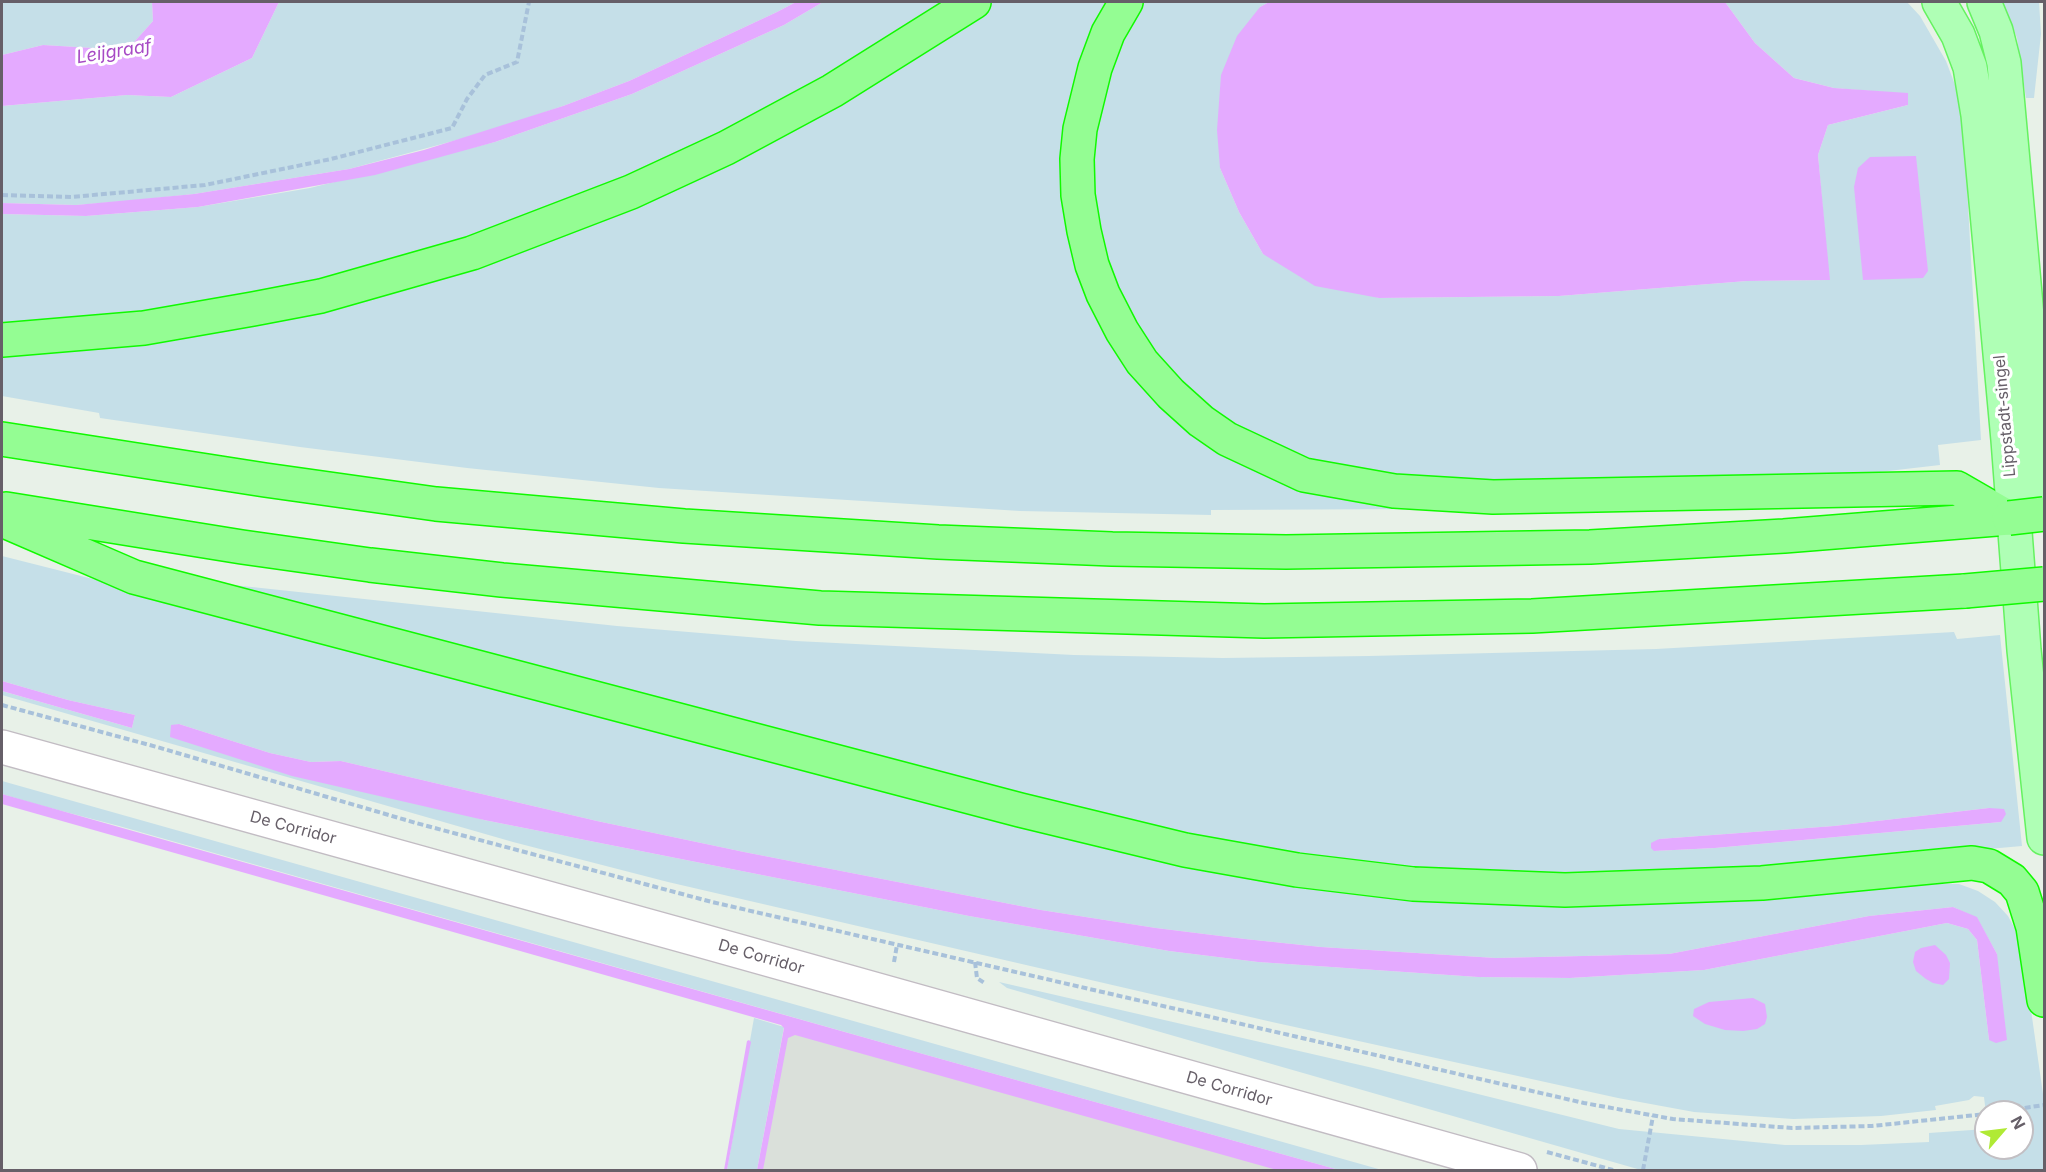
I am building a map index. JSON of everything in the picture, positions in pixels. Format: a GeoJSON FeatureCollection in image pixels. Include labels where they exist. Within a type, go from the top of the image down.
{"type":"FeatureCollection","features":[{"type":"Feature","properties":{"kind":"highway"},"geometry":{"type":"LineString","coordinates":[[2,340],[144,328],[264,307],[321,296],[472,253],[631,192],[726,148],[832,91],[974,2]]}},
{"type":"Feature","properties":{"kind":"highway"},"geometry":{"type":"LineString","coordinates":[[1126,2],[1108,33],[1095,68],[1080,129],[1077,159],[1078,195],[1086,242],[1103,294],[1142,362],[1171,394],[1201,421],[1227,439],[1304,475],[1394,491],[1493,497],[1957,488],[2009,518]]}},
{"type":"Feature","properties":{"kind":"highway"},"geometry":{"type":"LineString","coordinates":[[2,439],[436,504],[684,526],[938,543],[1286,552],[1590,547],[1784,536],[2044,514]]}},
{"type":"Feature","properties":{"kind":"highway"},"geometry":{"type":"LineString","coordinates":[[2,508],[242,547],[381,566],[502,580],[820,608],[1264,621],[1532,616],[1965,591],[2044,584]]}},
{"type":"Feature","properties":{"kind":"highway"},"geometry":{"type":"LineString","coordinates":[[2,520],[134,577],[1020,810],[1185,850],[1297,870],[1413,884],[1565,890],[1762,883],[1972,863],[1989,866],[2012,880],[2022,892],[2033,927],[2044,1000]]}},
{"type":"Feature","properties":{"kind":"main road","name":"Lippstadt-singel"},"geometry":{"type":"LineString","coordinates":[[1939,2],[1958,35],[1970,68],[1978,115],[2008,440],[2024,650],[2044,838]]}},
{"type":"Feature","properties":{"kind":"main road","name":"Lippstadt-singel"},"geometry":{"type":"LineString","coordinates":[[1984,2],[1996,31],[2004,63],[2044,503]]}},
{"type":"Feature","properties":{"kind":"street","name":"De Corridor"},"geometry":{"type":"LineString","coordinates":[[2,747],[1520,1170]]}},
{"type":"Feature","properties":{"kind":"path"},"geometry":{"type":"LineString","coordinates":[[2,195],[71,196],[205,185],[331,159],[452,128],[467,99],[484,75],[517,62],[529,2]]}},
{"type":"Feature","properties":{"kind":"path"},"geometry":{"type":"LineString","coordinates":[[2,705],[157,747],[416,823],[712,902],[1507,1086],[1673,1119],[1792,1128],[1872,1126],[1974,1115]]}},
{"type":"Feature","properties":{"kind":"path"},"geometry":{"type":"LineString","coordinates":[[1643,1170],[1653,1116]]}},
{"type":"Feature","properties":{"kind":"shaded area"},"geometry":{"type":"Polygon","coordinates":[[[2,2],[152,2],[153,21],[127,50],[43,45],[2,55],[2,2]]]}},
{"type":"Feature","properties":{"kind":"shaded area"},"geometry":{"type":"Polygon","coordinates":[[[279,2],[796,2],[629,81],[563,106],[483,133],[349,169],[194,194],[127,201],[76,205],[2,203],[2,106],[127,95],[171,97],[252,58],[279,2]]]}},
{"type":"Feature","properties":{"kind":"shaded area"},"geometry":{"type":"Polygon","coordinates":[[[823,2],[948,2],[806,93],[656,168],[511,226],[355,273],[227,302],[2,329],[2,214],[86,216],[198,207],[310,188],[495,142],[632,94],[784,25],[823,2]]]}},
{"type":"Feature","properties":{"kind":"shaded area"},"geometry":{"type":"Polygon","coordinates":[[[991,2],[1110,2],[1064,158],[1153,393],[1415,509],[1211,510],[1211,515],[1020,511],[659,488],[467,468],[300,447],[100,418],[99,413],[2,396],[2,352],[524,247],[920,50],[991,2]]]}},
{"type":"Feature","properties":{"kind":"shaded area"},"geometry":{"type":"Polygon","coordinates":[[[1142,2],[1269,2],[1260,7],[1220,168],[1239,212],[1263,254],[1379,298],[1559,296],[1747,281],[1829,280],[1818,155],[1828,125],[1908,105],[1908,94],[1834,88],[1794,78],[1755,43],[1725,2],[1907,2],[1920,16],[1946,61],[1963,115],[1981,440],[1938,445],[1940,465],[1862,474],[1495,480],[1364,471],[1323,463],[1282,448],[1235,425],[1191,392],[1142,337],[1114,283],[1096,213],[1093,146],[1104,82],[1133,15],[1142,2]]]}},
{"type":"Feature","properties":{"kind":"shaded area"},"geometry":{"type":"Polygon","coordinates":[[[2003,2],[2039,2],[2041,34],[2034,98],[2026,98],[2017,38],[2003,2]]]}},
{"type":"Feature","properties":{"kind":"shaded area"},"geometry":{"type":"Polygon","coordinates":[[[2,556],[1279,879],[1959,884],[1978,891],[1995,902],[2008,916],[2021,940],[2044,1101],[2044,1170],[1641,1170],[1007,988],[999,982],[1373,1068],[1619,1129],[1785,1145],[1929,1142],[1929,1133],[1974,1130],[1974,1160],[2034,1160],[2034,1100],[1984,1100],[1984,1097],[1974,1096],[1969,1100],[1935,1106],[1936,1110],[1881,1116],[1793,1119],[1694,1112],[1618,1098],[1272,1022],[668,882],[513,842],[2,695],[2,691],[132,728],[135,715],[68,700],[2,681],[2,556]],[[179,724],[171,726],[484,820],[969,916],[1169,951],[1258,962],[1478,977],[1570,978],[1704,970],[1947,923],[1968,929],[1977,940],[1989,1040],[1997,954],[1977,918],[1953,907],[1869,916],[1669,954],[1496,958],[1321,947],[1156,928],[1041,910],[597,821],[341,761],[311,762],[270,753],[179,724]]]}},
{"type":"Feature","properties":{"kind":"shaded area"},"geometry":{"type":"Polygon","coordinates":[[[233,585],[617,626],[796,641],[1074,655],[1223,658],[1369,656],[1656,649],[1954,632],[1957,639],[2000,635],[2022,846],[1740,871],[1545,879],[1252,856],[233,585]],[[1989,808],[1834,826],[1659,839],[1654,851],[1715,848],[2001,822],[1989,808]]]}},
{"type":"Feature","properties":{"kind":"shaded area"},"geometry":{"type":"Polygon","coordinates":[[[2,781],[1382,1170],[1339,1170],[35,804],[2,794],[2,781]]]}},
{"type":"Feature","properties":{"kind":"shaded area"},"geometry":{"type":"Polygon","coordinates":[[[754,1018],[784,1027],[757,1170],[727,1170],[754,1018]]]}},
{"type":"Feature","properties":{"kind":"shaded area"},"geometry":{"type":"Polygon","coordinates":[[[789,1021],[1314,1170],[761,1170],[789,1021]]]}},
{"type":"Feature","properties":{"kind":"water","name":"Leijgraaf"},"geometry":{"type":"Polygon","coordinates":[[[152,2],[279,2],[252,58],[171,97],[127,95],[2,106],[2,55],[43,45],[127,50],[153,21],[152,2]]]}},
{"type":"Feature","properties":{"kind":"water"},"geometry":{"type":"Polygon","coordinates":[[[796,2],[823,2],[784,25],[632,94],[495,142],[375,175],[198,207],[86,216],[2,214],[2,203],[76,205],[194,194],[349,169],[424,150],[563,106],[629,81],[796,2]]]}},
{"type":"Feature","properties":{"kind":"water"},"geometry":{"type":"Polygon","coordinates":[[[1269,2],[1725,2],[1755,43],[1794,78],[1834,88],[1908,93],[1908,105],[1828,125],[1818,155],[1830,280],[1747,281],[1559,296],[1379,298],[1315,286],[1263,254],[1239,212],[1220,168],[1217,130],[1221,75],[1237,36],[1260,7],[1269,2]]]}},
{"type":"Feature","properties":{"kind":"water"},"geometry":{"type":"Polygon","coordinates":[[[1916,156],[1928,271],[1923,278],[1863,280],[1854,187],[1858,168],[1870,157],[1916,156]]]}},
{"type":"Feature","properties":{"kind":"water"},"geometry":{"type":"Polygon","coordinates":[[[2,681],[68,700],[135,715],[132,728],[2,691],[2,681]]]}},
{"type":"Feature","properties":{"kind":"water"},"geometry":{"type":"Polygon","coordinates":[[[179,724],[270,753],[311,762],[341,761],[597,821],[1041,910],[1156,928],[1321,947],[1496,958],[1669,954],[1869,916],[1953,907],[1977,917],[1997,954],[2007,1040],[1996,1043],[1989,1040],[1977,940],[1968,929],[1947,923],[1704,970],[1570,978],[1478,977],[1258,962],[1169,951],[969,916],[484,820],[292,776],[170,737],[171,725],[179,724]]]}},
{"type":"Feature","properties":{"kind":"water"},"geometry":{"type":"Polygon","coordinates":[[[2,794],[1339,1170],[1277,1170],[795,1035],[788,1038],[763,1170],[757,1170],[784,1028],[781,1025],[2,804],[2,794]]]}},
{"type":"Feature","properties":{"kind":"water"},"geometry":{"type":"Polygon","coordinates":[[[1989,808],[2004,809],[2006,814],[2001,822],[1715,848],[1654,851],[1651,848],[1651,843],[1659,839],[1834,826],[1989,808]]]}},
{"type":"Feature","properties":{"kind":"water"},"geometry":{"type":"Polygon","coordinates":[[[1935,945],[1946,955],[1950,963],[1949,979],[1943,985],[1926,979],[1916,971],[1913,962],[1915,952],[1935,945]]]}},
{"type":"Feature","properties":{"kind":"water"},"geometry":{"type":"Polygon","coordinates":[[[1753,998],[1765,1004],[1767,1017],[1765,1024],[1757,1029],[1725,1030],[1705,1024],[1693,1016],[1694,1009],[1709,1002],[1753,998]]]}},
{"type":"Feature","properties":{"kind":"water"},"geometry":{"type":"Polygon","coordinates":[[[747,1041],[751,1042],[727,1170],[724,1170],[747,1041]]]}}]}
